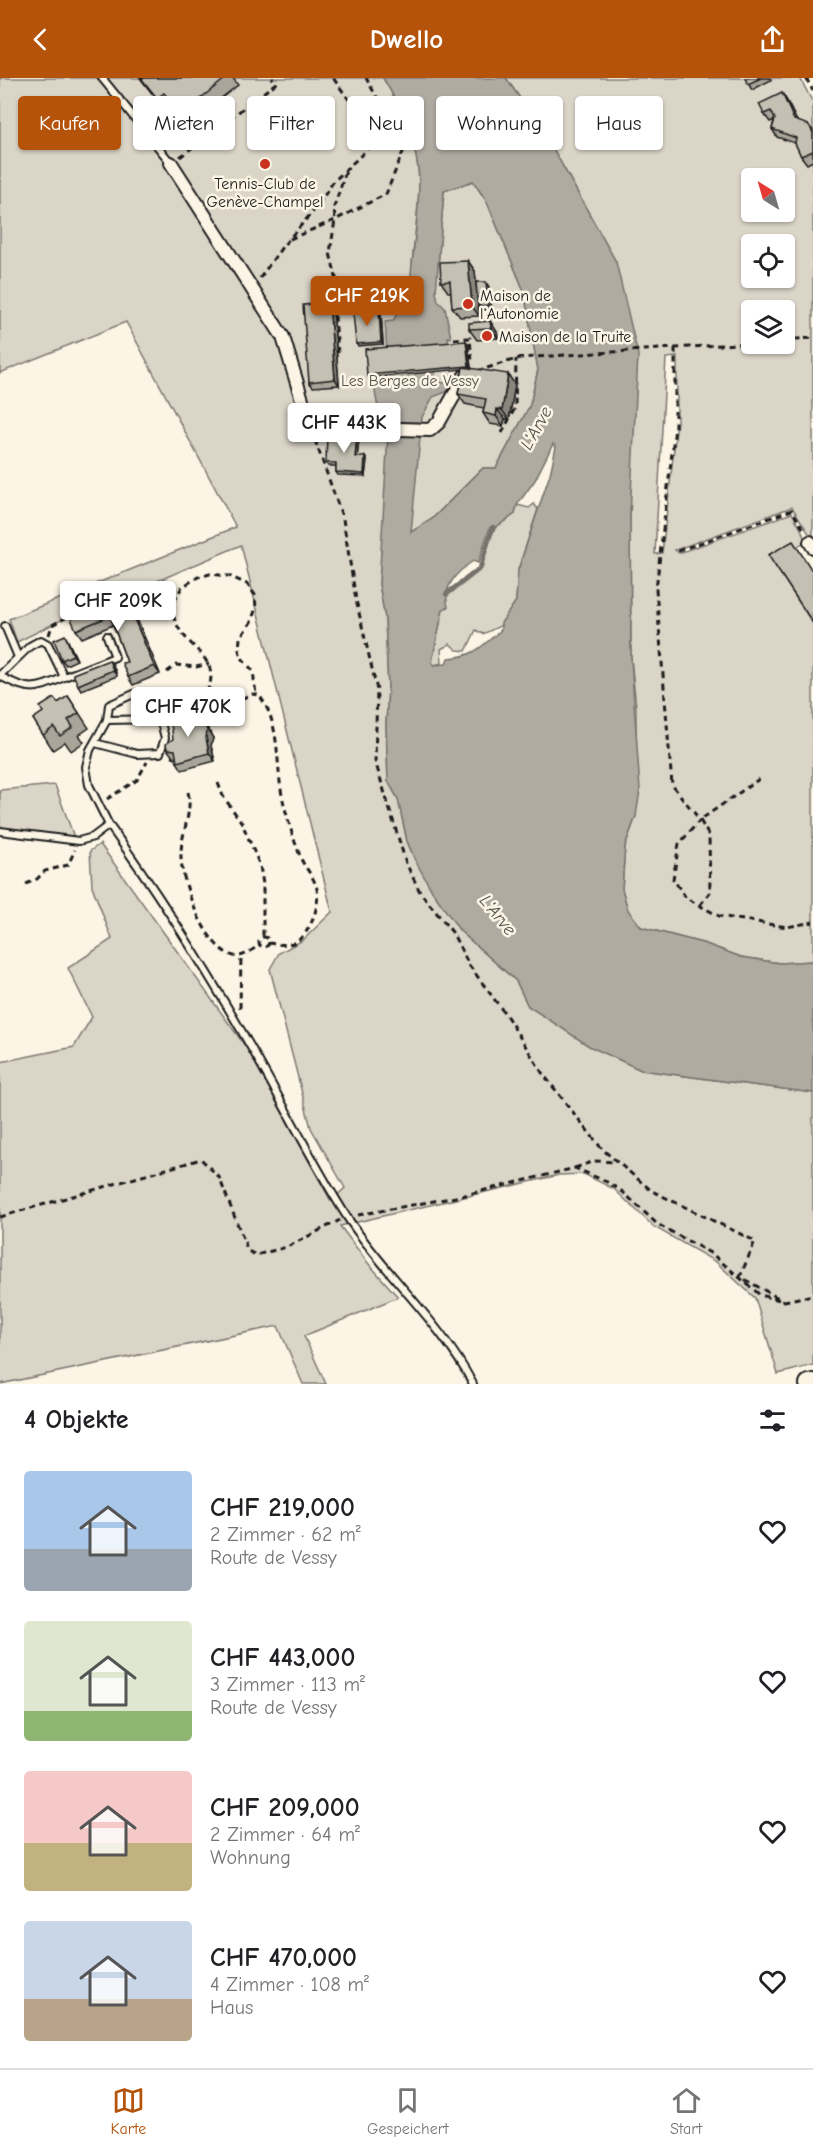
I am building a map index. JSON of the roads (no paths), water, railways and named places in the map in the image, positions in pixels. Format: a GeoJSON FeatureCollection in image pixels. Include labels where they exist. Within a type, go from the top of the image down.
{"type":"FeatureCollection","features":[{"type":"Feature","properties":{"kind":"street"},"geometry":{"type":"LineString","coordinates":[[171,163],[252,286],[287,345],[310,426],[430,430],[437,425],[466,374]]}},
{"type":"Feature","properties":{"kind":"lane"},"geometry":{"type":"LineString","coordinates":[[102,78],[133,113]]}},
{"type":"Feature","properties":{"kind":"lane"},"geometry":{"type":"LineString","coordinates":[[161,150],[171,163]]}},
{"type":"Feature","properties":{"kind":"lane"},"geometry":{"type":"LineString","coordinates":[[6,626],[18,657]]}},
{"type":"Feature","properties":{"kind":"lane"},"geometry":{"type":"LineString","coordinates":[[64,677],[46,642],[35,643],[0,676],[18,686],[43,687],[115,657],[106,636]]}},
{"type":"Feature","properties":{"kind":"lane"},"geometry":{"type":"LineString","coordinates":[[136,693],[109,705],[107,720],[87,759],[89,785],[98,804],[109,825],[241,1030],[347,1217],[373,1252],[435,1324],[473,1384]]}},
{"type":"Feature","properties":{"kind":"lane"},"geometry":{"type":"LineString","coordinates":[[95,742],[137,754],[160,753],[165,738],[160,719],[107,720]]}},
{"type":"Feature","properties":{"kind":"lane"},"geometry":{"type":"LineString","coordinates":[[0,831],[79,841],[93,837],[109,825]]}},
{"type":"Feature","properties":{"kind":"water","name":"L'Arve"},"geometry":{"type":"Polygon","coordinates":[[[383,78],[506,78],[518,96],[436,96],[436,150],[554,150],[616,262],[638,355],[630,515],[631,658],[640,790],[636,816],[625,846],[622,889],[628,910],[641,927],[706,944],[741,957],[780,963],[813,961],[813,1093],[641,1070],[589,1046],[528,1006],[516,981],[460,931],[432,891],[415,860],[407,841],[398,799],[388,781],[385,618],[379,584],[388,434],[377,403],[374,385],[389,383],[385,322],[393,321],[410,284],[419,195],[414,150],[424,150],[424,96],[393,96],[383,78]],[[473,181],[444,191],[436,292],[438,301],[445,308],[451,338],[448,337],[449,344],[438,345],[435,376],[442,383],[450,382],[451,390],[433,397],[422,417],[411,532],[432,519],[483,468],[496,468],[530,405],[538,370],[524,291],[487,202],[473,181]],[[553,444],[535,480],[517,505],[515,514],[496,527],[490,527],[478,563],[473,561],[452,580],[447,592],[448,607],[443,609],[432,662],[434,665],[446,664],[448,658],[471,653],[501,630],[501,623],[516,601],[518,570],[550,474],[556,447],[553,444]]]}},
{"type":"Feature","properties":{"kind":"waterway"},"geometry":{"type":"LineString","coordinates":[[446,594],[480,568],[493,527]]}},
{"type":"Feature","properties":{"kind":"place","name":"Tennis-Club de Genève-Champel"},"geometry":{"type":"Point","coordinates":[265,164]}},
{"type":"Feature","properties":{"kind":"place","name":"Maison de l'Autonomie"},"geometry":{"type":"Point","coordinates":[468,304]}},
{"type":"Feature","properties":{"kind":"place","name":"Maison de la Truite"},"geometry":{"type":"Point","coordinates":[487,336]}},
{"type":"Feature","properties":{"kind":"park label","name":"Les Berges de Vessy"},"geometry":{"type":"Point","coordinates":[410,380]}}]}
